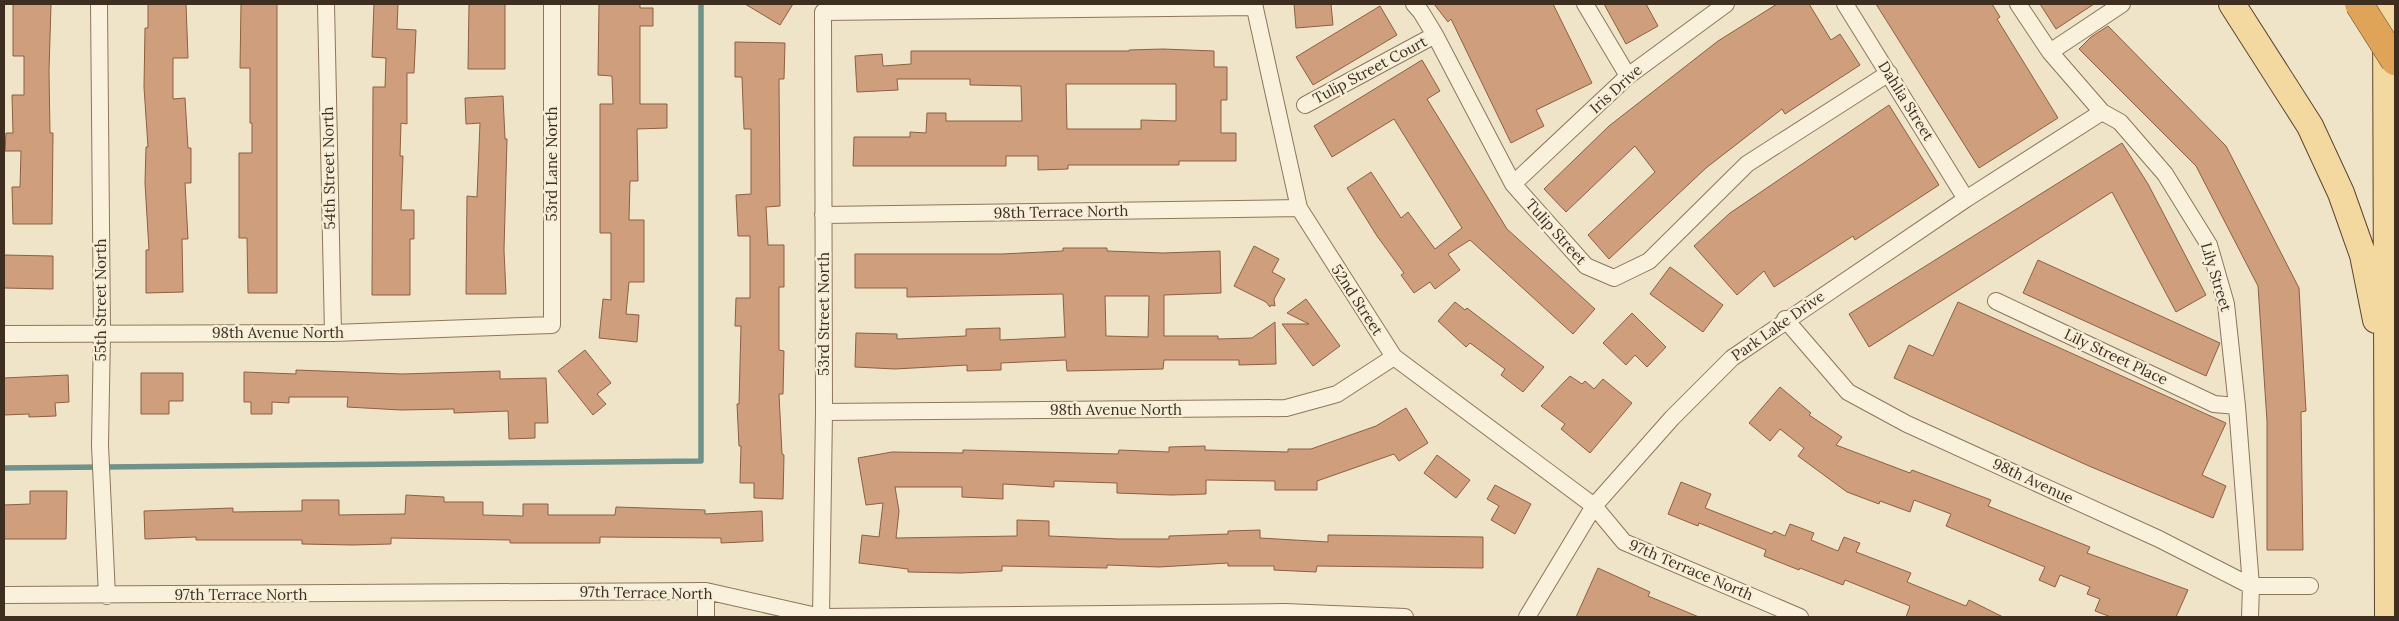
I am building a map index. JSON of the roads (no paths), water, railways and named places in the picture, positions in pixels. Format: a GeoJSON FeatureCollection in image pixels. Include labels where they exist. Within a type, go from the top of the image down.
{"type":"FeatureCollection","features":[{"type":"Feature","properties":{"kind":"highway"},"geometry":{"type":"LineString","coordinates":[[2359,4],[2395,61]]}},
{"type":"Feature","properties":{"kind":"main road"},"geometry":{"type":"LineString","coordinates":[[2232,4],[2310,126],[2341,193],[2363,255],[2387,377]]}},
{"type":"Feature","properties":{"kind":"main road"},"geometry":{"type":"LineString","coordinates":[[2386,4],[2388,617]]}},
{"type":"Feature","properties":{"kind":"street","name":"55th Street North"},"geometry":{"type":"LineString","coordinates":[[99,4],[102,332],[100,445],[107,596]]}},
{"type":"Feature","properties":{"kind":"street","name":"54th Street North"},"geometry":{"type":"LineString","coordinates":[[326,4],[333,333]]}},
{"type":"Feature","properties":{"kind":"street","name":"53rd Lane North"},"geometry":{"type":"LineString","coordinates":[[552,4],[552,325]]}},
{"type":"Feature","properties":{"kind":"street","name":"Tulip Street"},"geometry":{"type":"LineString","coordinates":[[1414,4],[1435,35],[1514,184],[1586,266],[1614,278],[1649,261],[1746,164],[1889,73]]}},
{"type":"Feature","properties":{"kind":"street"},"geometry":{"type":"LineString","coordinates":[[1585,4],[1628,76]]}},
{"type":"Feature","properties":{"kind":"street","name":"Iris Drive"},"geometry":{"type":"LineString","coordinates":[[1514,184],[1628,76],[1726,4]]}},
{"type":"Feature","properties":{"kind":"street","name":"Dahlia Street"},"geometry":{"type":"LineString","coordinates":[[1845,4],[1966,199]]}},
{"type":"Feature","properties":{"kind":"street","name":"Lily Street"},"geometry":{"type":"LineString","coordinates":[[2018,4],[2050,52],[2102,112],[2120,122],[2165,174],[2209,245],[2226,304],[2237,406],[2251,586],[2250,617]]}},
{"type":"Feature","properties":{"kind":"street"},"geometry":{"type":"LineString","coordinates":[[2050,52],[2122,4]]}},
{"type":"Feature","properties":{"kind":"street","name":"53rd Street North"},"geometry":{"type":"LineString","coordinates":[[821,617],[824,412],[823,12],[1254,6]]}},
{"type":"Feature","properties":{"kind":"street","name":"52nd Street"},"geometry":{"type":"LineString","coordinates":[[1254,6],[1299,208],[1394,357],[1594,506]]}},
{"type":"Feature","properties":{"kind":"street","name":"Tulip Street Court"},"geometry":{"type":"LineString","coordinates":[[1305,106],[1435,35]]}},
{"type":"Feature","properties":{"kind":"street","name":"Park Lake Drive"},"geometry":{"type":"LineString","coordinates":[[1527,617],[1594,506],[1672,418],[1732,358],[1785,320],[1966,199],[2102,112]]}},
{"type":"Feature","properties":{"kind":"street","name":"98th Terrace North"},"geometry":{"type":"LineString","coordinates":[[823,214],[1299,208]]}},
{"type":"Feature","properties":{"kind":"street","name":"Lily Street Place"},"geometry":{"type":"LineString","coordinates":[[1996,301],[2214,404],[2237,406]]}},
{"type":"Feature","properties":{"kind":"street","name":"98th Avenue"},"geometry":{"type":"LineString","coordinates":[[1785,320],[1848,392],[1907,424],[2159,539],[2251,586],[2310,586]]}},
{"type":"Feature","properties":{"kind":"street","name":"98th Avenue North"},"geometry":{"type":"LineString","coordinates":[[4,334],[102,332],[333,333],[552,325]]}},
{"type":"Feature","properties":{"kind":"street","name":"98th Avenue North"},"geometry":{"type":"LineString","coordinates":[[824,412],[1286,408],[1337,394],[1394,357]]}},
{"type":"Feature","properties":{"kind":"street","name":"97th Terrace North"},"geometry":{"type":"LineString","coordinates":[[1594,506],[1624,542],[1800,617]]}},
{"type":"Feature","properties":{"kind":"street"},"geometry":{"type":"LineString","coordinates":[[706,591],[706,617]]}},
{"type":"Feature","properties":{"kind":"street","name":"97th Terrace North"},"geometry":{"type":"LineString","coordinates":[[4,595],[107,596],[706,591],[821,617],[1284,615],[1405,617]]}},
{"type":"Feature","properties":{"kind":"waterway"},"geometry":{"type":"LineString","coordinates":[[4,468],[701,461],[701,4]]}}]}
